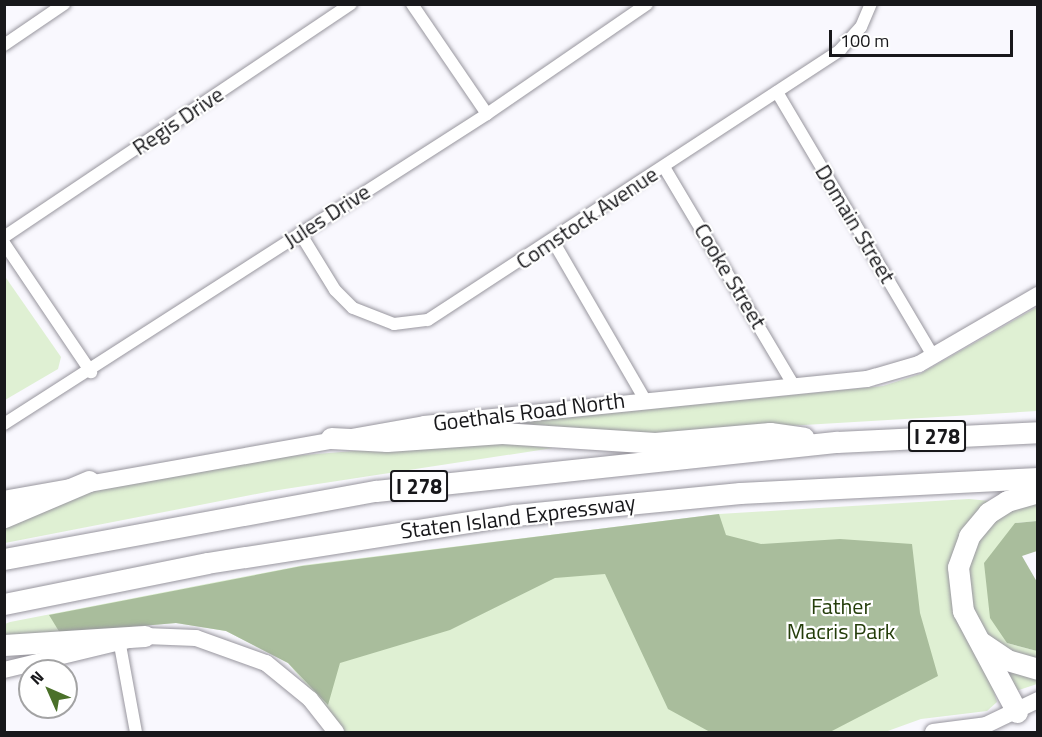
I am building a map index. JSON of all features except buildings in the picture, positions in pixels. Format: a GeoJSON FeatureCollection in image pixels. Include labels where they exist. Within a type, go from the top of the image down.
{"type":"FeatureCollection","features":[{"type":"Feature","properties":{"kind":"highway","name":"Staten Island Expressway"},"geometry":{"type":"LineString","coordinates":[[4,559],[376,491],[837,442],[1038,432]]}},
{"type":"Feature","properties":{"kind":"highway"},"geometry":{"type":"LineString","coordinates":[[331,438],[387,441],[502,433],[655,442],[770,433],[837,442]]}},
{"type":"Feature","properties":{"kind":"highway","name":"Staten Island Expressway"},"geometry":{"type":"LineString","coordinates":[[4,604],[218,561],[515,515],[740,492],[1038,478]]}},
{"type":"Feature","properties":{"kind":"highway"},"geometry":{"type":"LineString","coordinates":[[4,517],[89,481]]}},
{"type":"Feature","properties":{"kind":"highway"},"geometry":{"type":"LineString","coordinates":[[1017,712],[978,640],[958,590],[964,545],[996,507],[1038,492]]}},
{"type":"Feature","properties":{"kind":"highway"},"geometry":{"type":"LineString","coordinates":[[4,645],[145,636]]}},
{"type":"Feature","properties":{"kind":"highway"},"geometry":{"type":"LineString","coordinates":[[978,640],[1007,660],[1038,669]]}},
{"type":"Feature","properties":{"kind":"main road","name":"Goethals Road North"},"geometry":{"type":"LineString","coordinates":[[4,499],[89,481],[331,438],[644,398],[867,380],[933,356],[1038,295]]}},
{"type":"Feature","properties":{"kind":"main road"},"geometry":{"type":"LineString","coordinates":[[4,670],[120,645],[145,636],[196,638],[255,657],[301,690],[336,732]]}},
{"type":"Feature","properties":{"kind":"main road"},"geometry":{"type":"LineString","coordinates":[[933,732],[980,729],[1038,700]]}},
{"type":"Feature","properties":{"kind":"street"},"geometry":{"type":"LineString","coordinates":[[4,45],[64,4]]}},
{"type":"Feature","properties":{"kind":"street","name":"Regis Drive"},"geometry":{"type":"LineString","coordinates":[[4,237],[351,4]]}},
{"type":"Feature","properties":{"kind":"street"},"geometry":{"type":"LineString","coordinates":[[412,4],[487,114]]}},
{"type":"Feature","properties":{"kind":"street","name":"Jules Drive"},"geometry":{"type":"LineString","coordinates":[[4,424],[91,372],[300,233],[487,114],[647,4]]}},
{"type":"Feature","properties":{"kind":"street","name":"Comstock Avenue"},"geometry":{"type":"LineString","coordinates":[[300,233],[342,298],[365,315],[394,324],[442,313],[777,92],[853,38],[871,4]]}},
{"type":"Feature","properties":{"kind":"street","name":"Domain Street"},"geometry":{"type":"LineString","coordinates":[[777,92],[933,356]]}},
{"type":"Feature","properties":{"kind":"street","name":"Cooke Street"},"geometry":{"type":"LineString","coordinates":[[664,167],[794,386]]}},
{"type":"Feature","properties":{"kind":"street"},"geometry":{"type":"LineString","coordinates":[[552,241],[644,398]]}},
{"type":"Feature","properties":{"kind":"street"},"geometry":{"type":"LineString","coordinates":[[4,243],[91,372]]}},
{"type":"Feature","properties":{"kind":"street"},"geometry":{"type":"LineString","coordinates":[[120,645],[136,732]]}},
{"type":"Feature","properties":{"kind":"green space"},"geometry":{"type":"Polygon","coordinates":[[[4,275],[61,357],[58,369],[5,400],[4,275]]]}},
{"type":"Feature","properties":{"kind":"green space"},"geometry":{"type":"Polygon","coordinates":[[[1037,307],[1037,411],[654,434],[512,423],[883,386],[920,374],[1037,307]]]}},
{"type":"Feature","properties":{"kind":"green space"},"geometry":{"type":"Polygon","coordinates":[[[479,441],[553,448],[272,491],[5,543],[4,523],[90,492],[266,458],[479,441]]]}},
{"type":"Feature","properties":{"kind":"green space","name":"Father Macris Park"},"geometry":{"type":"Polygon","coordinates":[[[969,499],[990,501],[956,554],[997,702],[987,711],[921,719],[885,732],[346,732],[288,663],[226,631],[176,623],[5,637],[5,624],[10,622],[304,565],[719,514],[969,499]]]}},
{"type":"Feature","properties":{"kind":"green space"},"geometry":{"type":"Polygon","coordinates":[[[1037,503],[1037,521],[1015,523],[1007,643],[1037,651],[1037,663],[1021,660],[987,636],[974,616],[966,573],[973,546],[1006,508],[1037,503]]]}},
{"type":"Feature","properties":{"kind":"green space","name":"Father Macris Park"},"geometry":{"type":"Polygon","coordinates":[[[719,514],[726,535],[761,544],[840,539],[912,544],[920,613],[938,676],[830,732],[710,732],[668,709],[605,574],[555,578],[450,630],[340,663],[328,705],[288,663],[226,631],[176,623],[60,633],[49,615],[302,566],[719,514]]]}},
{"type":"Feature","properties":{"kind":"green space"},"geometry":{"type":"Polygon","coordinates":[[[1037,521],[1037,551],[1022,556],[1037,582],[1037,651],[1007,643],[990,618],[984,563],[1015,523],[1037,521]]]}},
{"type":"Feature","properties":{"kind":"green space"},"geometry":{"type":"Polygon","coordinates":[[[998,663],[1037,677],[1037,684],[1016,691],[998,663]]]}}]}
